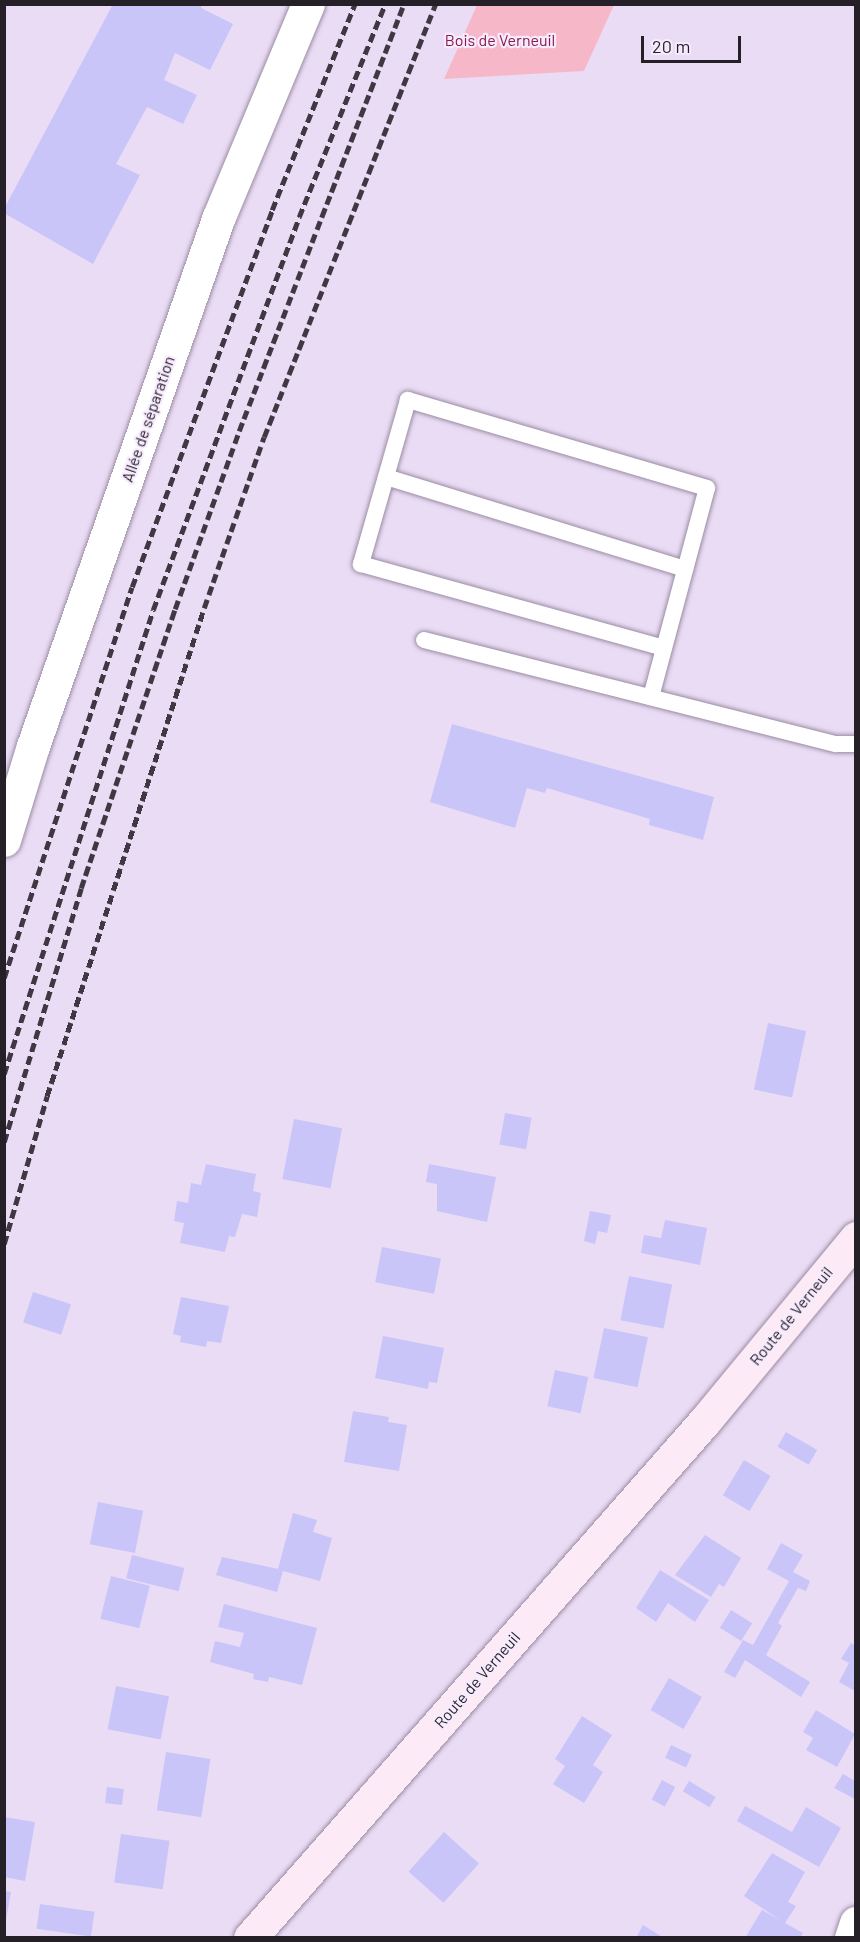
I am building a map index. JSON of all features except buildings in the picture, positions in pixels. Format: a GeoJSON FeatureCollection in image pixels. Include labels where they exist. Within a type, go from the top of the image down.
{"type":"FeatureCollection","features":[{"type":"Feature","properties":{"kind":"main road","name":"Route de Verneuil"},"geometry":{"type":"LineString","coordinates":[[250,1938],[705,1422],[855,1238]]}},
{"type":"Feature","properties":{"kind":"main road","name":"Route de Verneuil"},"geometry":{"type":"LineString","coordinates":[[705,1422],[855,1274]]}},
{"type":"Feature","properties":{"kind":"street","name":"Allée de séparation"},"geometry":{"type":"LineString","coordinates":[[4,840],[33,746],[218,219],[308,4]]}},
{"type":"Feature","properties":{"kind":"street"},"geometry":{"type":"LineString","coordinates":[[851,1938],[855,1923]]}},
{"type":"Feature","properties":{"kind":"lane"},"geometry":{"type":"LineString","coordinates":[[651,697],[707,488],[408,399],[361,564],[664,648]]}},
{"type":"Feature","properties":{"kind":"lane"},"geometry":{"type":"LineString","coordinates":[[386,477],[685,569]]}},
{"type":"Feature","properties":{"kind":"lane"},"geometry":{"type":"LineString","coordinates":[[424,640],[836,744],[855,744]]}},
{"type":"Feature","properties":{"kind":"green space","name":"Bois de Verneuil"},"geometry":{"type":"Polygon","coordinates":[[[477,4],[614,5],[584,71],[444,79],[477,4]]]}},
{"type":"Feature","properties":{"kind":"railway"},"geometry":{"type":"LineString","coordinates":[[4,978],[132,587],[272,210],[355,4]]}},
{"type":"Feature","properties":{"kind":"railway"},"geometry":{"type":"LineString","coordinates":[[4,1074],[153,610],[299,217],[385,4]]}},
{"type":"Feature","properties":{"kind":"railway"},"geometry":{"type":"LineString","coordinates":[[4,1142],[81,888],[175,609],[239,431],[404,4]]}},
{"type":"Feature","properties":{"kind":"railway"},"geometry":{"type":"LineString","coordinates":[[4,1244],[47,1096],[204,608],[264,437],[435,4]]}}]}
